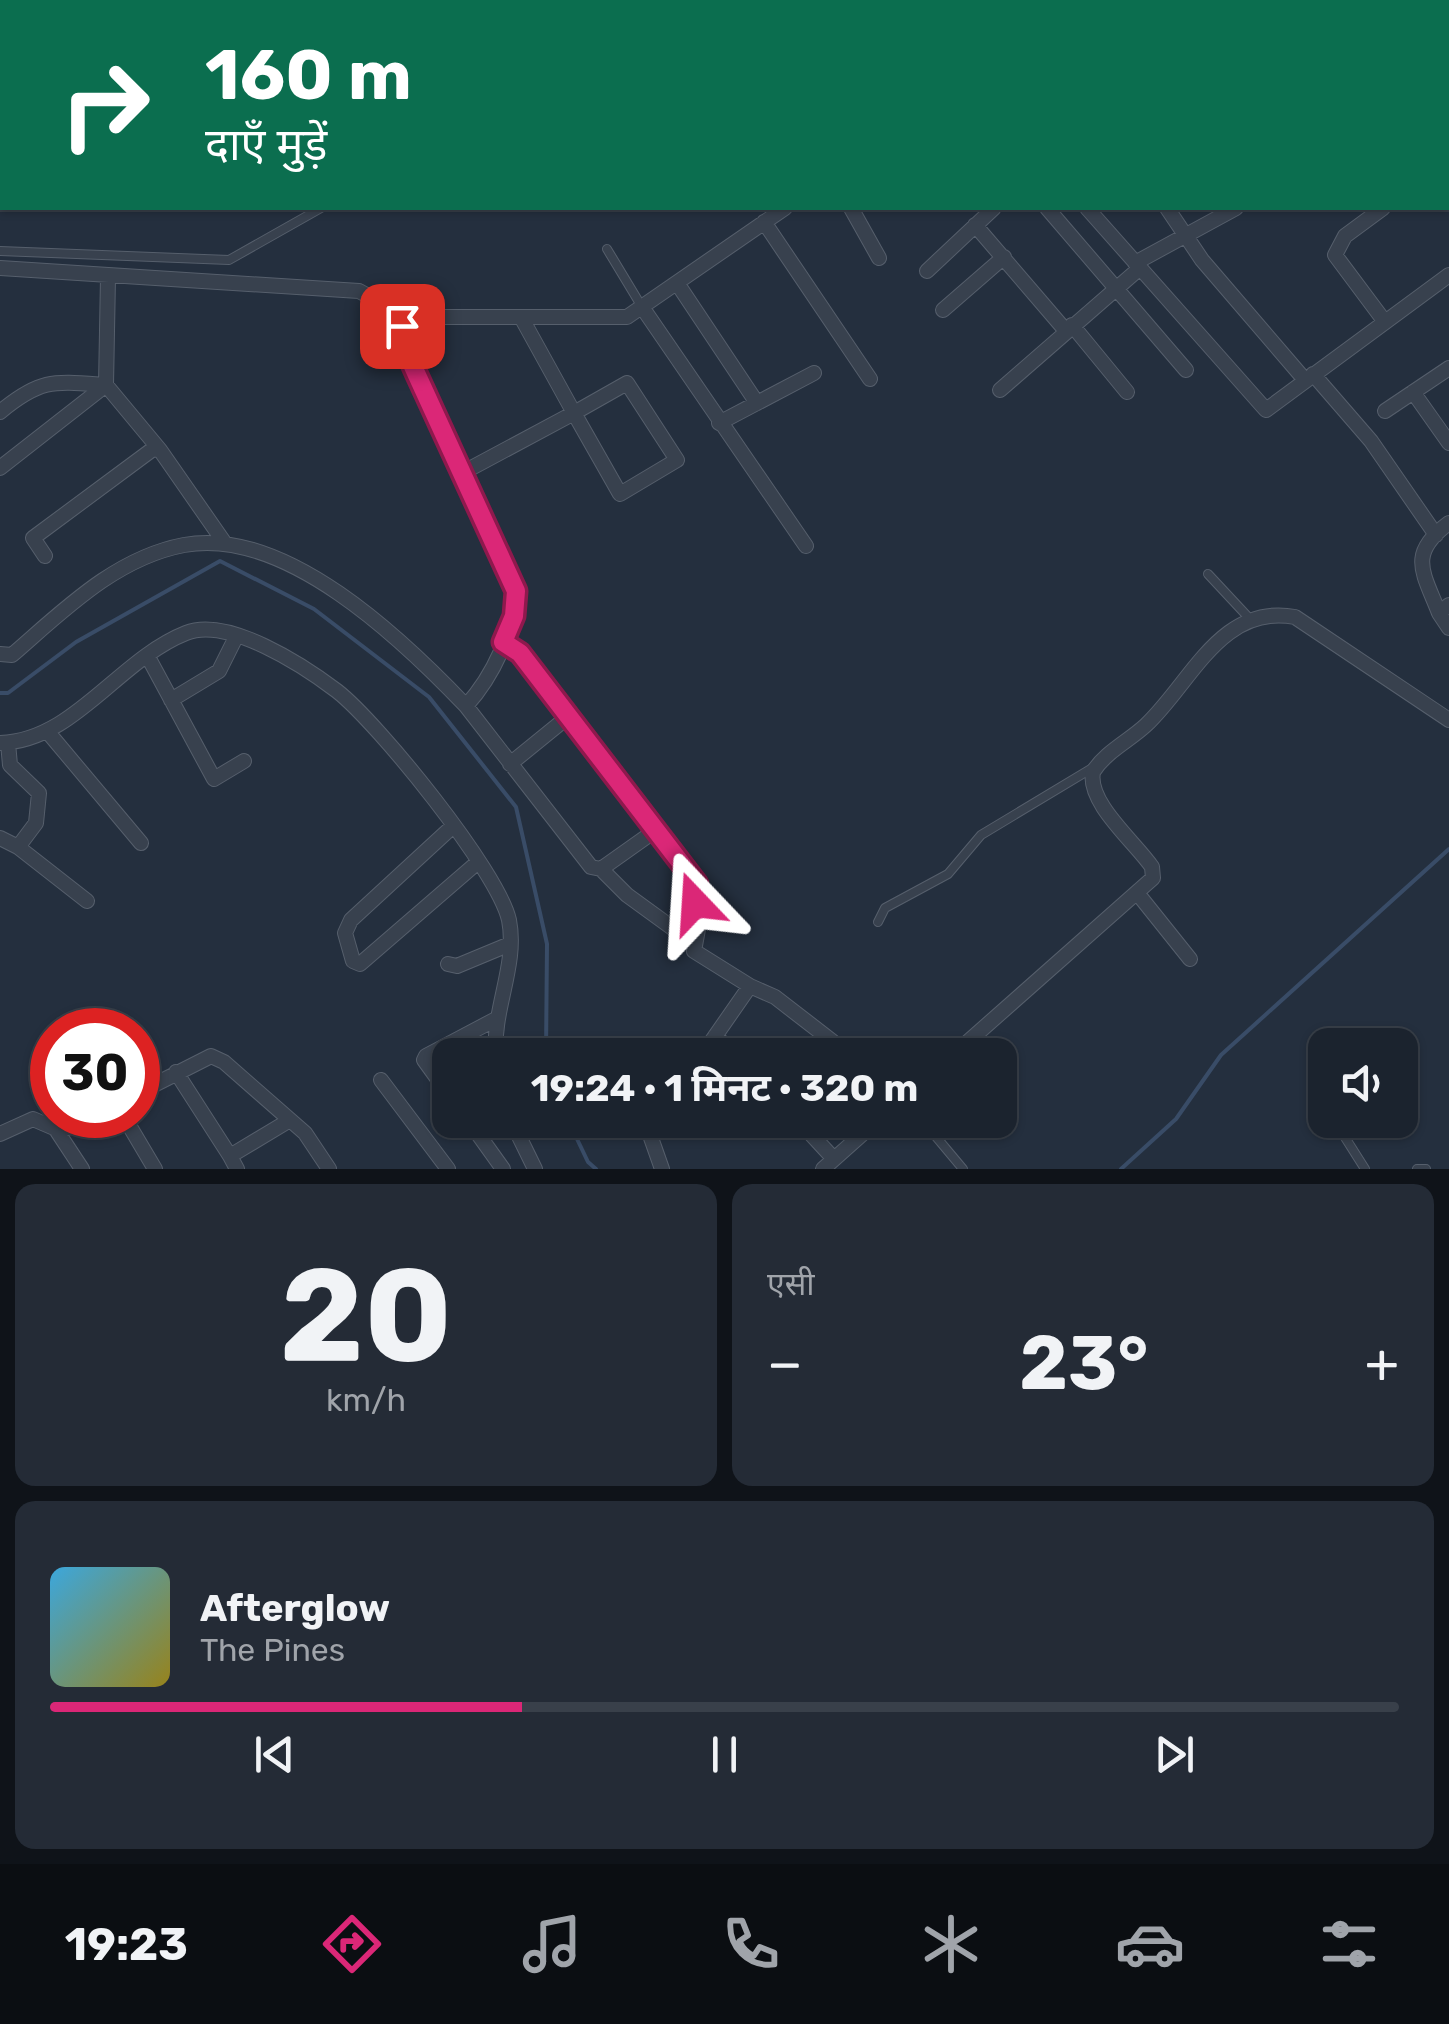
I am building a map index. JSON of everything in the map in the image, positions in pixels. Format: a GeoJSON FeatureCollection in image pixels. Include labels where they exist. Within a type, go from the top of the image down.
{"type":"FeatureCollection","features":[{"type":"Feature","properties":{"kind":"street"},"geometry":{"type":"LineString","coordinates":[[0,268],[359,291],[407,317],[627,317],[782,210]]}},
{"type":"Feature","properties":{"kind":"street"},"geometry":{"type":"LineString","coordinates":[[852,210],[879,258]]}},
{"type":"Feature","properties":{"kind":"street"},"geometry":{"type":"LineString","coordinates":[[926,271],[992,210]]}},
{"type":"Feature","properties":{"kind":"street"},"geometry":{"type":"LineString","coordinates":[[1049,210],[1186,370]]}},
{"type":"Feature","properties":{"kind":"street"},"geometry":{"type":"LineString","coordinates":[[1088,210],[1266,410],[1449,275]]}},
{"type":"Feature","properties":{"kind":"street"},"geometry":{"type":"LineString","coordinates":[[1168,210],[1234,301],[1370,442],[1436,535]]}},
{"type":"Feature","properties":{"kind":"street"},"geometry":{"type":"LineString","coordinates":[[1000,390],[1138,266],[1185,232],[1232,210]]}},
{"type":"Feature","properties":{"kind":"street"},"geometry":{"type":"LineString","coordinates":[[1380,210],[1345,236],[1335,256],[1384,322]]}},
{"type":"Feature","properties":{"kind":"street"},"geometry":{"type":"LineString","coordinates":[[764,222],[870,379]]}},
{"type":"Feature","properties":{"kind":"street"},"geometry":{"type":"LineString","coordinates":[[975,225],[1126,392]]}},
{"type":"Feature","properties":{"kind":"street"},"geometry":{"type":"LineString","coordinates":[[943,310],[1004,257]]}},
{"type":"Feature","properties":{"kind":"street"},"geometry":{"type":"LineString","coordinates":[[108,276],[106,385],[160,450],[224,542]]}},
{"type":"Feature","properties":{"kind":"street"},"geometry":{"type":"LineString","coordinates":[[677,283],[757,403]]}},
{"type":"Feature","properties":{"kind":"street"},"geometry":{"type":"LineString","coordinates":[[642,307],[806,546]]}},
{"type":"Feature","properties":{"kind":"street"},"geometry":{"type":"LineString","coordinates":[[407,317],[400,337],[516,591],[514,616],[484,686],[466,706]]}},
{"type":"Feature","properties":{"kind":"street"},"geometry":{"type":"LineString","coordinates":[[462,473],[574,413],[627,383],[677,460],[620,494],[574,413],[520,317]]}},
{"type":"Feature","properties":{"kind":"street"},"geometry":{"type":"LineString","coordinates":[[1384,411],[1449,368]]}},
{"type":"Feature","properties":{"kind":"street"},"geometry":{"type":"LineString","coordinates":[[719,424],[814,373]]}},
{"type":"Feature","properties":{"kind":"street"},"geometry":{"type":"LineString","coordinates":[[0,412],[27,390],[48,381],[106,385]]}},
{"type":"Feature","properties":{"kind":"street"},"geometry":{"type":"LineString","coordinates":[[0,468],[106,385]]}},
{"type":"Feature","properties":{"kind":"street"},"geometry":{"type":"LineString","coordinates":[[1413,392],[1449,443]]}},
{"type":"Feature","properties":{"kind":"street"},"geometry":{"type":"LineString","coordinates":[[45,556],[33,538],[136,460],[160,450]]}},
{"type":"Feature","properties":{"kind":"street"},"geometry":{"type":"LineString","coordinates":[[1449,523],[1422,551],[1419,564],[1444,609],[1449,628]]}},
{"type":"Feature","properties":{"kind":"street"},"geometry":{"type":"LineString","coordinates":[[0,654],[12,655],[82,592],[130,565],[183,545],[224,542],[273,558],[351,601],[405,645],[466,706],[585,861],[601,869],[627,895],[693,943],[700,956],[775,997],[828,1038]]}},
{"type":"Feature","properties":{"kind":"street"},"geometry":{"type":"LineString","coordinates":[[973,1038],[1153,878],[1152,866],[1091,784],[1098,764],[1146,725],[1224,634],[1250,618],[1275,613],[1295,617],[1449,720]]}},
{"type":"Feature","properties":{"kind":"street"},"geometry":{"type":"LineString","coordinates":[[18,847],[34,829],[38,793],[10,765],[4,743],[47,731],[73,717],[118,674],[189,631],[215,631],[276,650],[340,693],[452,826],[502,899],[510,944],[496,1038]]}},
{"type":"Feature","properties":{"kind":"street"},"geometry":{"type":"LineString","coordinates":[[172,700],[219,671],[236,638]]}},
{"type":"Feature","properties":{"kind":"street"},"geometry":{"type":"LineString","coordinates":[[503,642],[520,653],[700,888],[695,903],[701,913],[693,943]]}},
{"type":"Feature","properties":{"kind":"street"},"geometry":{"type":"LineString","coordinates":[[147,655],[214,779],[244,761]]}},
{"type":"Feature","properties":{"kind":"street"},"geometry":{"type":"LineString","coordinates":[[510,764],[569,716]]}},
{"type":"Feature","properties":{"kind":"street"},"geometry":{"type":"LineString","coordinates":[[47,731],[141,843]]}},
{"type":"Feature","properties":{"kind":"street"},"geometry":{"type":"LineString","coordinates":[[452,826],[352,920],[345,933],[352,962],[360,964],[478,862]]}},
{"type":"Feature","properties":{"kind":"street"},"geometry":{"type":"LineString","coordinates":[[601,869],[656,830]]}},
{"type":"Feature","properties":{"kind":"street"},"geometry":{"type":"LineString","coordinates":[[0,838],[18,847],[87,901]]}},
{"type":"Feature","properties":{"kind":"street"},"geometry":{"type":"LineString","coordinates":[[1138,894],[1190,959]]}},
{"type":"Feature","properties":{"kind":"street"},"geometry":{"type":"LineString","coordinates":[[448,964],[456,966],[510,944]]}},
{"type":"Feature","properties":{"kind":"street"},"geometry":{"type":"LineString","coordinates":[[715,1036],[750,986]]}},
{"type":"Feature","properties":{"kind":"street"},"geometry":{"type":"LineString","coordinates":[[460,1038],[496,1019]]}},
{"type":"Feature","properties":{"kind":"street"},"geometry":{"type":"LineString","coordinates":[[160,1081],[211,1056],[224,1062],[305,1133],[329,1169]]}},
{"type":"Feature","properties":{"kind":"street"},"geometry":{"type":"LineString","coordinates":[[176,1072],[233,1163],[290,1120]]}},
{"type":"Feature","properties":{"kind":"street"},"geometry":{"type":"LineString","coordinates":[[381,1080],[448,1169]]}},
{"type":"Feature","properties":{"kind":"street"},"geometry":{"type":"LineString","coordinates":[[0,1134],[30,1120]]}},
{"type":"Feature","properties":{"kind":"street"},"geometry":{"type":"LineString","coordinates":[[62,1138],[82,1169]]}},
{"type":"Feature","properties":{"kind":"street"},"geometry":{"type":"LineString","coordinates":[[137,1138],[155,1169]]}},
{"type":"Feature","properties":{"kind":"street"},"geometry":{"type":"LineString","coordinates":[[482,1138],[505,1169],[526,1155]]}},
{"type":"Feature","properties":{"kind":"street"},"geometry":{"type":"LineString","coordinates":[[519,1138],[534,1169]]}},
{"type":"Feature","properties":{"kind":"street"},"geometry":{"type":"LineString","coordinates":[[651,1138],[662,1169]]}},
{"type":"Feature","properties":{"kind":"street"},"geometry":{"type":"LineString","coordinates":[[810,1138],[828,1164],[858,1138]]}},
{"type":"Feature","properties":{"kind":"lane"},"geometry":{"type":"LineString","coordinates":[[0,251],[229,260],[250,252],[318,210]]}},
{"type":"Feature","properties":{"kind":"lane"},"geometry":{"type":"LineString","coordinates":[[606,250],[642,307]]}},
{"type":"Feature","properties":{"kind":"lane"},"geometry":{"type":"LineString","coordinates":[[1208,574],[1250,618]]}},
{"type":"Feature","properties":{"kind":"lane"},"geometry":{"type":"LineString","coordinates":[[878,922],[886,908],[948,874],[981,835],[1098,764]]}},
{"type":"Feature","properties":{"kind":"lane"},"geometry":{"type":"LineString","coordinates":[[937,1138],[963,1169]]}},
{"type":"Feature","properties":{"kind":"lane"},"geometry":{"type":"LineString","coordinates":[[1345,1138],[1365,1169]]}},
{"type":"Feature","properties":{"kind":"lane"},"geometry":{"type":"LineString","coordinates":[[1417,1169],[1426,1169]]}},
{"type":"Feature","properties":{"kind":"waterway"},"geometry":{"type":"LineString","coordinates":[[0,693],[8,693],[76,642],[220,561],[314,609],[429,697],[516,807],[547,944],[546,1038]]}},
{"type":"Feature","properties":{"kind":"waterway"},"geometry":{"type":"LineString","coordinates":[[1121,1169],[1176,1119],[1221,1055],[1449,849]]}},
{"type":"Feature","properties":{"kind":"waterway"},"geometry":{"type":"LineString","coordinates":[[577,1138],[588,1162],[596,1169]]}},
{"type":"Feature","properties":{"kind":"route"},"geometry":{"type":"LineString","coordinates":[[402,326],[400,337],[516,591],[514,616],[503,642],[520,653],[700,888],[695,903]]}}]}
